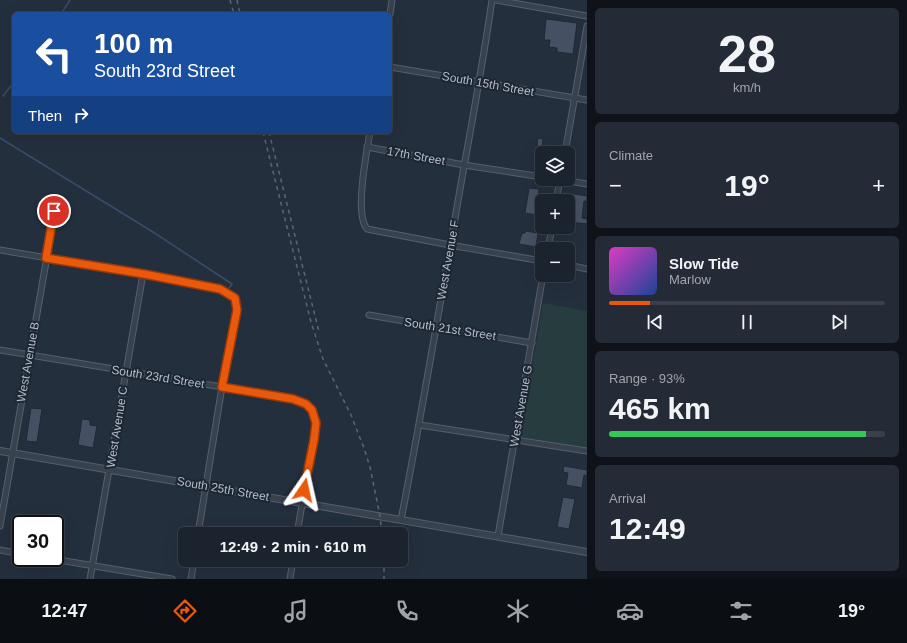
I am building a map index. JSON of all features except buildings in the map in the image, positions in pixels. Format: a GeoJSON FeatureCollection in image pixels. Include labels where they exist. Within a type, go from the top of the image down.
{"type":"FeatureCollection","features":[{"type":"Feature","properties":{"kind":"street"},"geometry":{"type":"LineString","coordinates":[[390,12],[392,0]]}},
{"type":"Feature","properties":{"kind":"street","name":"West Avenue F"},"geometry":{"type":"LineString","coordinates":[[401,520],[420,425],[450,245],[480,82],[492,0]]}},
{"type":"Feature","properties":{"kind":"street"},"geometry":{"type":"LineString","coordinates":[[496,0],[587,16]]}},
{"type":"Feature","properties":{"kind":"street"},"geometry":{"type":"LineString","coordinates":[[566,146],[587,26]]}},
{"type":"Feature","properties":{"kind":"street","name":"South 15th Street"},"geometry":{"type":"LineString","coordinates":[[392,67],[587,100]]}},
{"type":"Feature","properties":{"kind":"street"},"geometry":{"type":"LineString","coordinates":[[370,134],[361,188],[363,223],[366,229],[535,260]]}},
{"type":"Feature","properties":{"kind":"street","name":"17th Street"},"geometry":{"type":"LineString","coordinates":[[367,147],[464,165],[535,176]]}},
{"type":"Feature","properties":{"kind":"street"},"geometry":{"type":"LineString","coordinates":[[575,182],[587,184]]}},
{"type":"Feature","properties":{"kind":"street","name":"West Avenue B"},"geometry":{"type":"LineString","coordinates":[[0,526],[57,199]]}},
{"type":"Feature","properties":{"kind":"street"},"geometry":{"type":"LineString","coordinates":[[0,250],[144,274],[220,289],[235,298],[237,310],[222,387],[199,527]]}},
{"type":"Feature","properties":{"kind":"street"},"geometry":{"type":"LineString","coordinates":[[575,266],[587,269]]}},
{"type":"Feature","properties":{"kind":"street","name":"West Avenue C"},"geometry":{"type":"LineString","coordinates":[[90,579],[144,274]]}},
{"type":"Feature","properties":{"kind":"street","name":"West Avenue G"},"geometry":{"type":"LineString","coordinates":[[498,536],[543,282]]}},
{"type":"Feature","properties":{"kind":"street","name":"South 21st Street"},"geometry":{"type":"LineString","coordinates":[[369,315],[532,342]]}},
{"type":"Feature","properties":{"kind":"street","name":"South 23rd Street"},"geometry":{"type":"LineString","coordinates":[[0,350],[293,399],[306,404],[312,410],[316,428],[302,503]]}},
{"type":"Feature","properties":{"kind":"street"},"geometry":{"type":"LineString","coordinates":[[420,425],[587,451]]}},
{"type":"Feature","properties":{"kind":"street","name":"South 25th Street"},"geometry":{"type":"LineString","coordinates":[[0,451],[587,552]]}},
{"type":"Feature","properties":{"kind":"street"},"geometry":{"type":"LineString","coordinates":[[298,527],[302,503]]}},
{"type":"Feature","properties":{"kind":"street"},"geometry":{"type":"LineString","coordinates":[[0,550],[12,552]]}},
{"type":"Feature","properties":{"kind":"street"},"geometry":{"type":"LineString","coordinates":[[64,561],[172,579]]}},
{"type":"Feature","properties":{"kind":"street"},"geometry":{"type":"LineString","coordinates":[[190,579],[193,567]]}},
{"type":"Feature","properties":{"kind":"street"},"geometry":{"type":"LineString","coordinates":[[290,579],[292,567]]}},
{"type":"Feature","properties":{"kind":"green space"},"geometry":{"type":"Polygon","coordinates":[[[543,303],[587,311],[587,449],[520,437],[543,303]]]}},
{"type":"Feature","properties":{"kind":"waterway"},"geometry":{"type":"LineString","coordinates":[[62,12],[70,0]]}},
{"type":"Feature","properties":{"kind":"waterway"},"geometry":{"type":"LineString","coordinates":[[3,96],[12,85]]}},
{"type":"Feature","properties":{"kind":"waterway"},"geometry":{"type":"LineString","coordinates":[[0,138],[153,232],[232,284],[229,288]]}},
{"type":"Feature","properties":{"kind":"railway"},"geometry":{"type":"LineString","coordinates":[[230,0],[233,12]]}},
{"type":"Feature","properties":{"kind":"railway"},"geometry":{"type":"LineString","coordinates":[[237,0],[240,12]]}},
{"type":"Feature","properties":{"kind":"railway"},"geometry":{"type":"LineString","coordinates":[[264,134],[311,322],[323,359],[351,415],[364,448],[370,467],[381,527]]}},
{"type":"Feature","properties":{"kind":"railway"},"geometry":{"type":"LineString","coordinates":[[270,134],[319,332]]}},
{"type":"Feature","properties":{"kind":"railway"},"geometry":{"type":"LineString","coordinates":[[384,567],[384,579]]}},
{"type":"Feature","properties":{"kind":"route"},"geometry":{"type":"LineString","coordinates":[[54,211],[46,258],[144,274],[220,289],[235,298],[237,310],[222,387],[293,399],[306,404],[312,410],[316,423],[304,490]]}}]}
